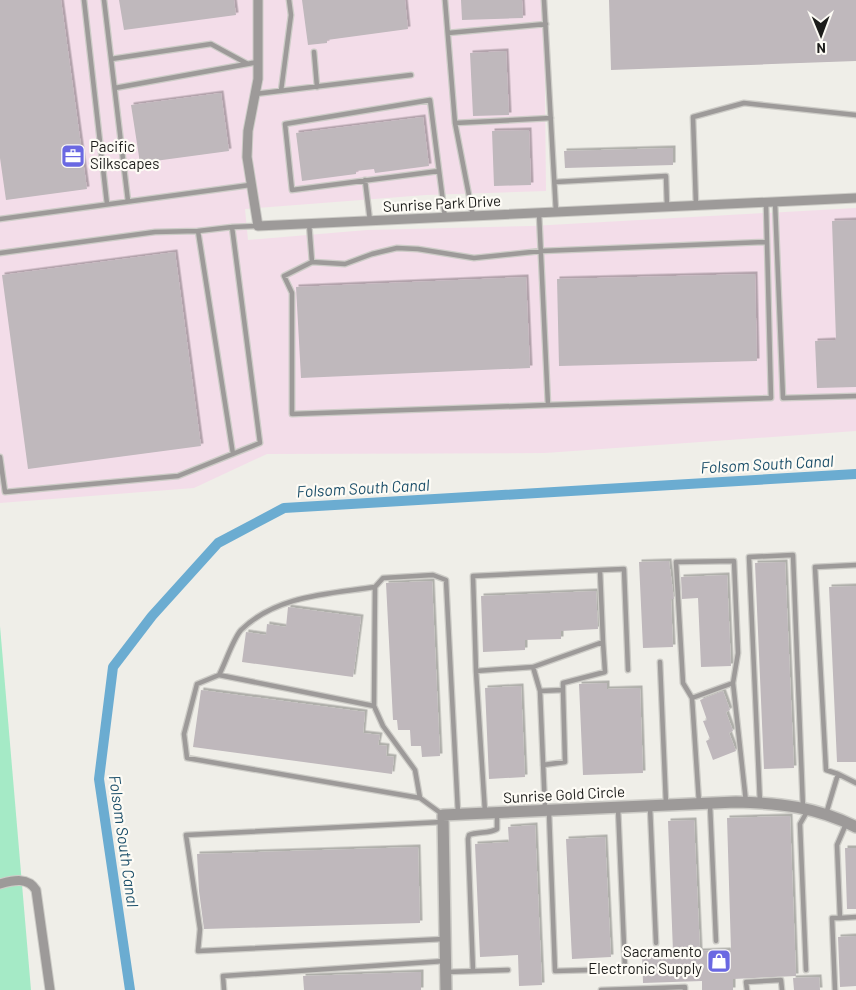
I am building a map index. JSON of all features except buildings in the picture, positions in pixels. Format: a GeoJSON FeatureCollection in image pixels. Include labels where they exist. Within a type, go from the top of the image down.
{"type":"FeatureCollection","features":[{"type":"Feature","properties":{"kind":"street"},"geometry":{"type":"LineString","coordinates":[[258,0],[258,62],[247,144],[250,185],[258,226]]}},
{"type":"Feature","properties":{"kind":"street","name":"Sunrise Park Drive"},"geometry":{"type":"LineString","coordinates":[[258,226],[856,198]]}},
{"type":"Feature","properties":{"kind":"street","name":"Sunrise Gold Circle"},"geometry":{"type":"LineString","coordinates":[[444,819],[458,815],[485,813],[760,803],[806,808],[851,825]]}},
{"type":"Feature","properties":{"kind":"street"},"geometry":{"type":"LineString","coordinates":[[444,819],[446,990]]}},
{"type":"Feature","properties":{"kind":"street"},"geometry":{"type":"LineString","coordinates":[[0,884],[30,882],[36,890],[50,990]]}},
{"type":"Feature","properties":{"kind":"lane"},"geometry":{"type":"LineString","coordinates":[[84,0],[107,204]]}},
{"type":"Feature","properties":{"kind":"lane"},"geometry":{"type":"LineString","coordinates":[[104,0],[128,202]]}},
{"type":"Feature","properties":{"kind":"lane"},"geometry":{"type":"LineString","coordinates":[[258,0],[267,0]]}},
{"type":"Feature","properties":{"kind":"lane"},"geometry":{"type":"LineString","coordinates":[[281,91],[291,15],[288,0]]}},
{"type":"Feature","properties":{"kind":"lane"},"geometry":{"type":"LineString","coordinates":[[445,0],[454,123],[473,216]]}},
{"type":"Feature","properties":{"kind":"lane"},"geometry":{"type":"LineString","coordinates":[[544,0],[556,212]]}},
{"type":"Feature","properties":{"kind":"lane"},"geometry":{"type":"LineString","coordinates":[[448,33],[546,24]]}},
{"type":"Feature","properties":{"kind":"lane"},"geometry":{"type":"LineString","coordinates":[[111,59],[211,44],[247,64]]}},
{"type":"Feature","properties":{"kind":"lane"},"geometry":{"type":"LineString","coordinates":[[314,52],[317,87]]}},
{"type":"Feature","properties":{"kind":"lane"},"geometry":{"type":"LineString","coordinates":[[115,88],[258,62]]}},
{"type":"Feature","properties":{"kind":"lane"},"geometry":{"type":"LineString","coordinates":[[255,94],[411,75]]}},
{"type":"Feature","properties":{"kind":"lane"},"geometry":{"type":"LineString","coordinates":[[439,171],[292,190],[285,124],[430,100],[445,217]]}},
{"type":"Feature","properties":{"kind":"lane"},"geometry":{"type":"LineString","coordinates":[[696,206],[693,117],[744,103],[856,115]]}},
{"type":"Feature","properties":{"kind":"lane"},"geometry":{"type":"LineString","coordinates":[[454,123],[551,118]]}},
{"type":"Feature","properties":{"kind":"lane"},"geometry":{"type":"LineString","coordinates":[[554,182],[666,176],[666,207]]}},
{"type":"Feature","properties":{"kind":"lane"},"geometry":{"type":"LineString","coordinates":[[365,180],[370,221]]}},
{"type":"Feature","properties":{"kind":"lane"},"geometry":{"type":"LineString","coordinates":[[0,219],[250,185]]}},
{"type":"Feature","properties":{"kind":"lane"},"geometry":{"type":"LineString","coordinates":[[767,242],[541,251],[474,258],[418,249],[397,248],[372,254],[345,264],[312,262],[284,276],[292,293],[292,414],[771,398],[767,242],[770,203]]}},
{"type":"Feature","properties":{"kind":"lane"},"geometry":{"type":"LineString","coordinates":[[770,203],[783,398],[856,396]]}},
{"type":"Feature","properties":{"kind":"lane"},"geometry":{"type":"LineString","coordinates":[[539,213],[548,406]]}},
{"type":"Feature","properties":{"kind":"lane"},"geometry":{"type":"LineString","coordinates":[[309,223],[312,262]]}},
{"type":"Feature","properties":{"kind":"lane"},"geometry":{"type":"LineString","coordinates":[[0,253],[155,232],[198,231],[258,226]]}},
{"type":"Feature","properties":{"kind":"lane"},"geometry":{"type":"LineString","coordinates":[[0,457],[5,492],[178,476],[260,443],[232,227]]}},
{"type":"Feature","properties":{"kind":"lane"},"geometry":{"type":"LineString","coordinates":[[198,231],[234,454]]}},
{"type":"Feature","properties":{"kind":"lane"},"geometry":{"type":"LineString","coordinates":[[760,803],[749,556],[793,555],[806,808],[800,824],[806,970]]}},
{"type":"Feature","properties":{"kind":"lane"},"geometry":{"type":"LineString","coordinates":[[716,941],[704,804],[692,698],[683,682],[676,562],[734,561],[738,653],[733,684],[746,803]]}},
{"type":"Feature","properties":{"kind":"lane"},"geometry":{"type":"LineString","coordinates":[[856,565],[815,566],[826,770],[856,783]]}},
{"type":"Feature","properties":{"kind":"lane"},"geometry":{"type":"LineString","coordinates":[[485,813],[476,671],[473,576],[624,569],[628,670]]}},
{"type":"Feature","properties":{"kind":"lane"},"geometry":{"type":"LineString","coordinates":[[543,765],[565,762],[563,683],[604,672],[600,570]]}},
{"type":"Feature","properties":{"kind":"lane"},"geometry":{"type":"LineString","coordinates":[[420,798],[415,770],[383,726],[374,706],[375,587],[382,578],[433,575],[446,580],[458,815]]}},
{"type":"Feature","properties":{"kind":"lane"},"geometry":{"type":"LineString","coordinates":[[219,676],[240,631],[269,610],[300,598],[375,587]]}},
{"type":"Feature","properties":{"kind":"lane"},"geometry":{"type":"LineString","coordinates":[[476,671],[533,667],[603,642]]}},
{"type":"Feature","properties":{"kind":"lane"},"geometry":{"type":"LineString","coordinates":[[660,662],[666,806]]}},
{"type":"Feature","properties":{"kind":"lane"},"geometry":{"type":"LineString","coordinates":[[533,667],[540,691],[555,971],[625,969],[618,808]]}},
{"type":"Feature","properties":{"kind":"lane"},"geometry":{"type":"LineString","coordinates":[[374,706],[219,676],[197,684],[184,734],[187,758],[420,798],[444,819]]}},
{"type":"Feature","properties":{"kind":"lane"},"geometry":{"type":"LineString","coordinates":[[692,698],[733,684]]}},
{"type":"Feature","properties":{"kind":"lane"},"geometry":{"type":"LineString","coordinates":[[540,691],[563,690]]}},
{"type":"Feature","properties":{"kind":"lane"},"geometry":{"type":"LineString","coordinates":[[826,814],[838,774]]}},
{"type":"Feature","properties":{"kind":"lane"},"geometry":{"type":"LineString","coordinates":[[650,806],[656,943]]}},
{"type":"Feature","properties":{"kind":"lane"},"geometry":{"type":"LineString","coordinates":[[473,971],[468,839],[469,835],[474,833],[493,831],[497,828],[497,813]]}},
{"type":"Feature","properties":{"kind":"lane"},"geometry":{"type":"LineString","coordinates":[[444,819],[186,835],[200,929],[198,951],[444,939]]}},
{"type":"Feature","properties":{"kind":"lane"},"geometry":{"type":"LineString","coordinates":[[840,918],[837,845],[851,825]]}},
{"type":"Feature","properties":{"kind":"lane"},"geometry":{"type":"LineString","coordinates":[[835,990],[832,918],[856,917]]}},
{"type":"Feature","properties":{"kind":"lane"},"geometry":{"type":"LineString","coordinates":[[224,990],[223,976],[446,967],[473,971],[508,970]]}},
{"type":"Feature","properties":{"kind":"lane"},"geometry":{"type":"LineString","coordinates":[[747,990],[746,982],[781,980],[782,990]]}},
{"type":"Feature","properties":{"kind":"lane"},"geometry":{"type":"LineString","coordinates":[[602,990],[685,986],[685,990]]}},
{"type":"Feature","properties":{"kind":"shaded area"},"geometry":{"type":"Polygon","coordinates":[[[0,0],[544,0],[546,191],[426,195],[245,209],[248,240],[367,230],[532,226],[856,208],[856,431],[545,453],[267,454],[194,488],[0,503],[0,0]]]}},
{"type":"Feature","properties":{"kind":"green space"},"geometry":{"type":"Polygon","coordinates":[[[0,626],[31,990],[0,990],[0,626]]]}},
{"type":"Feature","properties":{"kind":"waterway","name":"Folsom South Canal"},"geometry":{"type":"LineString","coordinates":[[130,990],[99,779],[113,667],[152,616],[218,543],[284,508],[856,474]]}},
{"type":"Feature","properties":{"kind":"place","name":"Pacific Silkscapes"},"geometry":{"type":"Point","coordinates":[73,156]}},
{"type":"Feature","properties":{"kind":"place","name":"Sacramento Electronic Supply"},"geometry":{"type":"Point","coordinates":[719,961]}}]}
